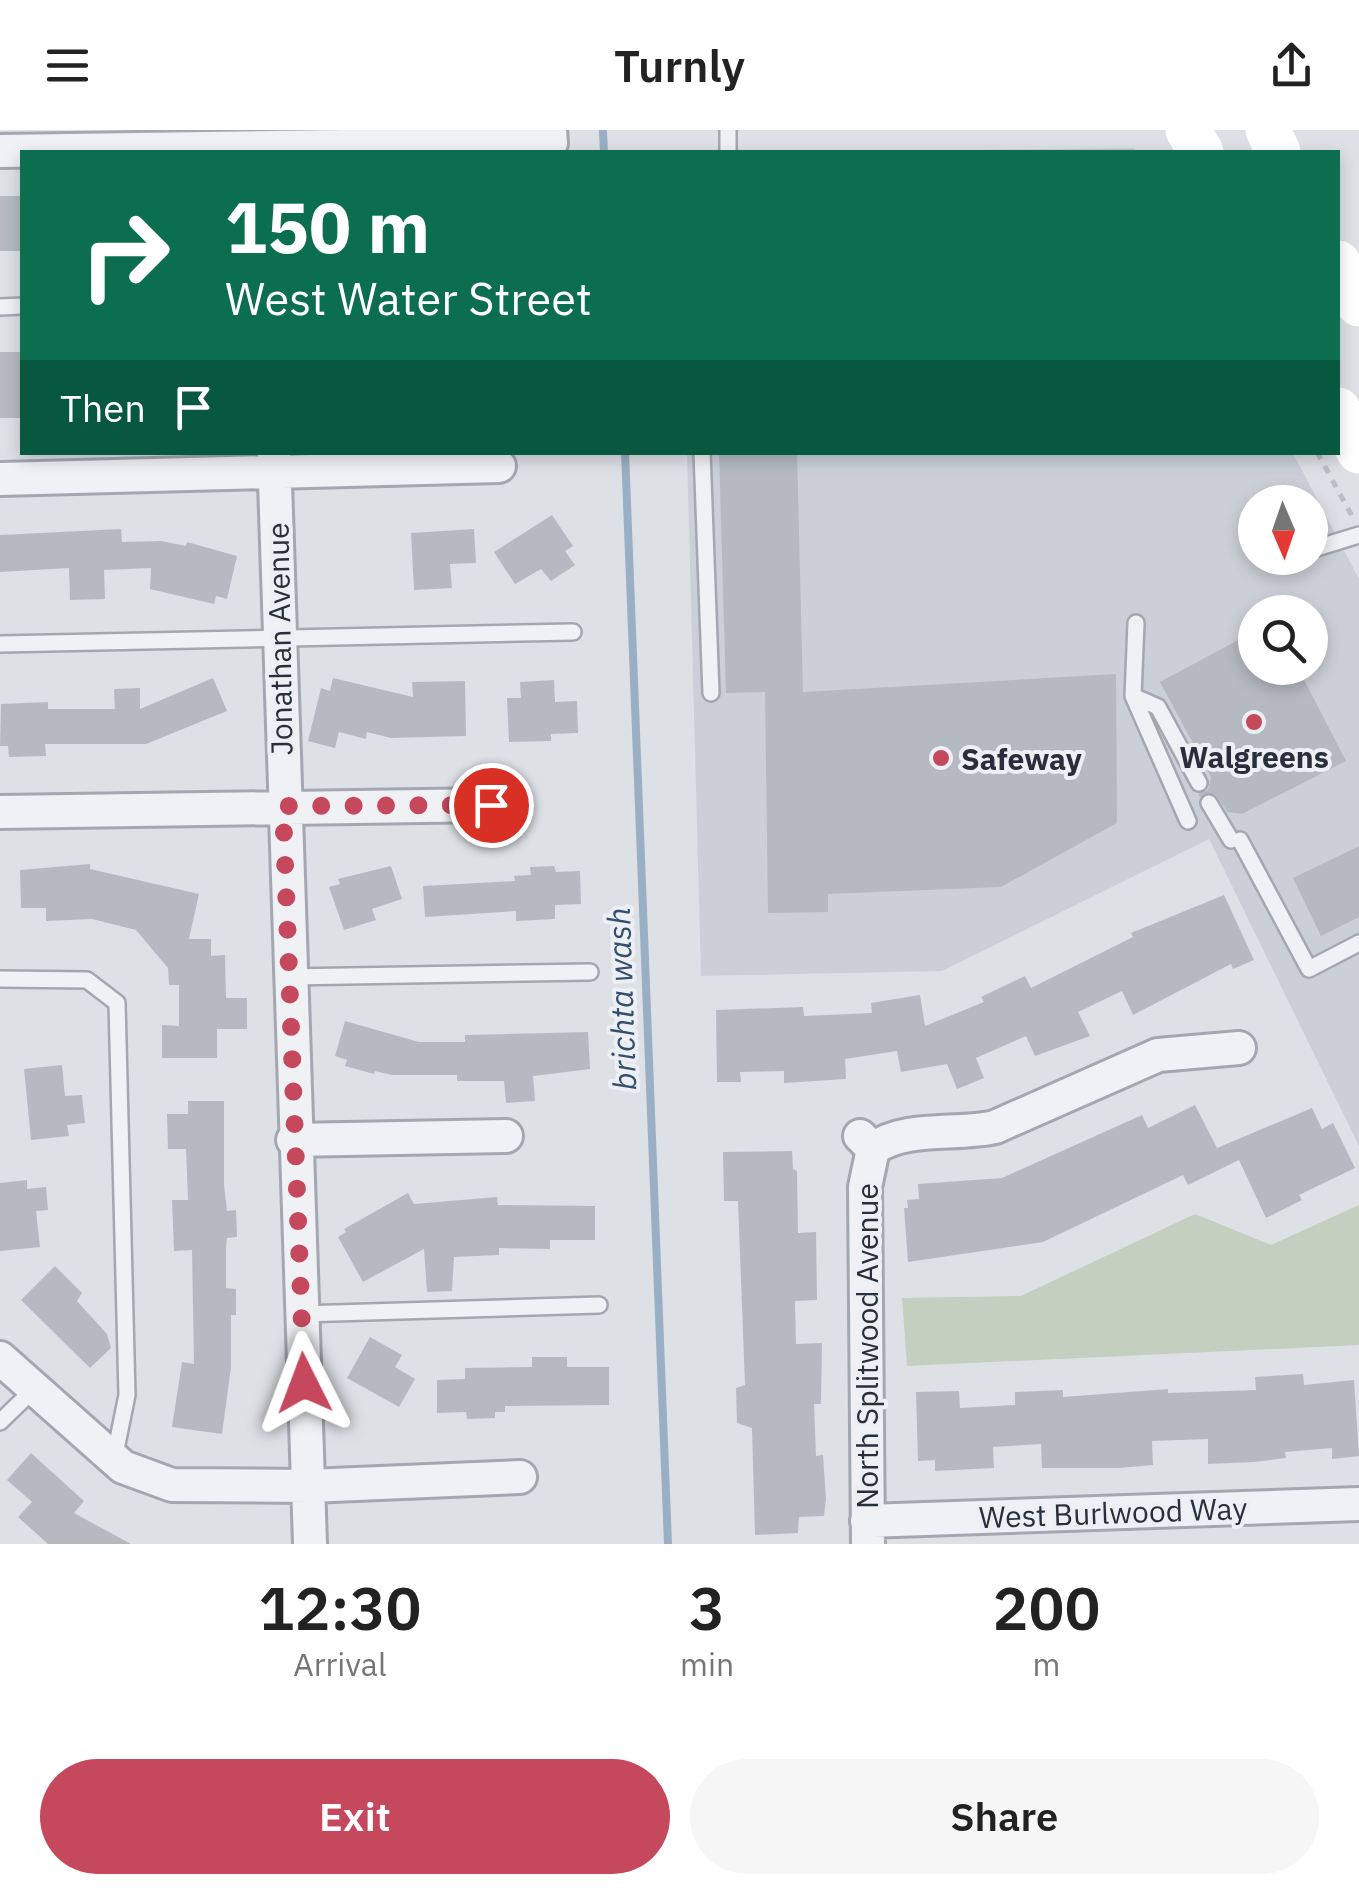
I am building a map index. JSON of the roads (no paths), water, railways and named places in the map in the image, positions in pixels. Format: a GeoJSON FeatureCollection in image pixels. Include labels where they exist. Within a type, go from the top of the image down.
{"type":"FeatureCollection","features":[{"type":"Feature","properties":{"kind":"main road"},"geometry":{"type":"LineString","coordinates":[[1340,414],[1359,451]]}},
{"type":"Feature","properties":{"kind":"street"},"geometry":{"type":"LineString","coordinates":[[33,150],[263,143],[551,142],[550,130]]}},
{"type":"Feature","properties":{"kind":"street"},"geometry":{"type":"LineString","coordinates":[[0,479],[274,463],[498,466]]}},
{"type":"Feature","properties":{"kind":"street","name":"Jonathan Avenue"},"geometry":{"type":"LineString","coordinates":[[274,463],[293,1140],[310,1544]]}},
{"type":"Feature","properties":{"kind":"street"},"geometry":{"type":"LineString","coordinates":[[0,812],[491,805]]}},
{"type":"Feature","properties":{"kind":"street","name":"North Splitwood Avenue"},"geometry":{"type":"LineString","coordinates":[[867,1532],[866,1143],[995,1126],[1158,1055],[1239,1048]]}},
{"type":"Feature","properties":{"kind":"street"},"geometry":{"type":"LineString","coordinates":[[293,1140],[506,1136]]}},
{"type":"Feature","properties":{"kind":"street"},"geometry":{"type":"LineString","coordinates":[[0,1358],[122,1467],[172,1485],[309,1486],[520,1477]]}},
{"type":"Feature","properties":{"kind":"street","name":"West Burlwood Way"},"geometry":{"type":"LineString","coordinates":[[867,1532],[1359,1504]]}},
{"type":"Feature","properties":{"kind":"lane"},"geometry":{"type":"LineString","coordinates":[[702,455],[711,692]]}},
{"type":"Feature","properties":{"kind":"lane"},"geometry":{"type":"LineString","coordinates":[[1328,543],[1359,531]]}},
{"type":"Feature","properties":{"kind":"lane"},"geometry":{"type":"LineString","coordinates":[[1136,624],[1133,696],[1188,821]]}},
{"type":"Feature","properties":{"kind":"lane"},"geometry":{"type":"LineString","coordinates":[[0,644],[573,632]]}},
{"type":"Feature","properties":{"kind":"lane"},"geometry":{"type":"LineString","coordinates":[[1133,696],[1158,707],[1198,784]]}},
{"type":"Feature","properties":{"kind":"lane"},"geometry":{"type":"LineString","coordinates":[[1210,803],[1309,969],[1359,943]]}},
{"type":"Feature","properties":{"kind":"lane"},"geometry":{"type":"LineString","coordinates":[[288,977],[590,972]]}},
{"type":"Feature","properties":{"kind":"lane"},"geometry":{"type":"LineString","coordinates":[[0,979],[87,980],[117,1003],[127,1394],[114,1459]]}},
{"type":"Feature","properties":{"kind":"lane"},"geometry":{"type":"LineString","coordinates":[[301,1314],[599,1305]]}},
{"type":"Feature","properties":{"kind":"lane"},"geometry":{"type":"LineString","coordinates":[[0,1422],[34,1389]]}},
{"type":"Feature","properties":{"kind":"waterway","name":"brichta wash"},"geometry":{"type":"LineString","coordinates":[[603,132],[604,150]]}},
{"type":"Feature","properties":{"kind":"waterway","name":"brichta wash"},"geometry":{"type":"LineString","coordinates":[[625,455],[668,1544]]}},
{"type":"Feature","properties":{"kind":"place","name":"Walgreens"},"geometry":{"type":"Point","coordinates":[1254,722]}},
{"type":"Feature","properties":{"kind":"place","name":"Safeway"},"geometry":{"type":"Point","coordinates":[941,758]}}]}
